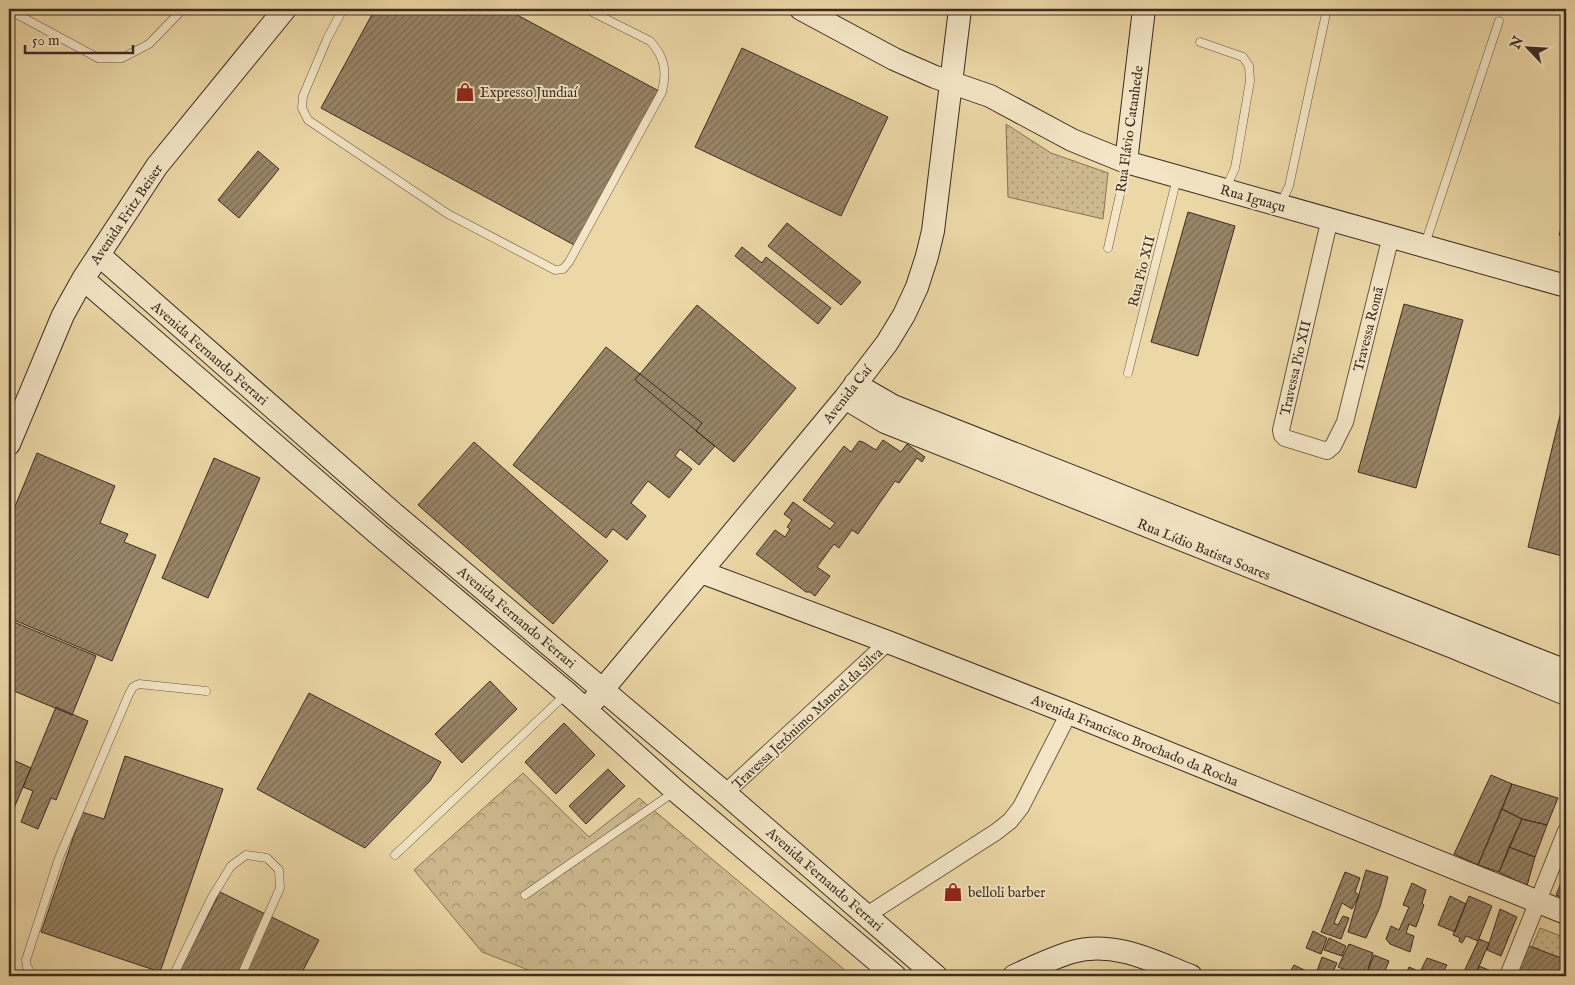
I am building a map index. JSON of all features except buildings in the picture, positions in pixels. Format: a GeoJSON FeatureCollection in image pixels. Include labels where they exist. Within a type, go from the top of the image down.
{"type":"FeatureCollection","features":[{"type":"Feature","properties":{"kind":"main road","name":"Avenida Fritz Beiser"},"geometry":{"type":"LineString","coordinates":[[9,444],[63,315],[83,279],[157,166],[285,9]]}},
{"type":"Feature","properties":{"kind":"main road","name":"Rua Iguaçu"},"geometry":{"type":"LineString","coordinates":[[801,9],[894,59],[990,96],[1072,140],[1126,162],[1566,286]]}},
{"type":"Feature","properties":{"kind":"main road","name":"Avenida Caí"},"geometry":{"type":"LineString","coordinates":[[585,710],[604,690],[850,391],[887,343],[904,315],[917,287],[933,231],[960,9]]}},
{"type":"Feature","properties":{"kind":"main road","name":"Rua Flávio Catanhede"},"geometry":{"type":"LineString","coordinates":[[1126,162],[1144,9]]}},
{"type":"Feature","properties":{"kind":"main road","name":"Avenida Fernando Ferrari"},"geometry":{"type":"LineString","coordinates":[[98,256],[393,513],[725,793],[936,976]]}},
{"type":"Feature","properties":{"kind":"main road","name":"Avenida Fernando Ferrari"},"geometry":{"type":"LineString","coordinates":[[83,279],[378,534],[567,693],[676,790],[895,976]]}},
{"type":"Feature","properties":{"kind":"main road"},"geometry":{"type":"LineString","coordinates":[[209,388],[226,368]]}},
{"type":"Feature","properties":{"kind":"main road","name":"Rua Lídio Batista Soares"},"geometry":{"type":"LineString","coordinates":[[850,391],[885,422],[953,439],[1457,638],[1510,660],[1566,694]]}},
{"type":"Feature","properties":{"kind":"main road"},"geometry":{"type":"LineString","coordinates":[[378,534],[393,513]]}},
{"type":"Feature","properties":{"kind":"main road","name":"Avenida Francisco Brochado da Rocha"},"geometry":{"type":"LineString","coordinates":[[701,572],[888,642],[1566,913]]}},
{"type":"Feature","properties":{"kind":"main road","name":"Rua Lídio Batista Soares"},"geometry":{"type":"LineString","coordinates":[[1510,660],[1566,671]]}},
{"type":"Feature","properties":{"kind":"main road"},"geometry":{"type":"LineString","coordinates":[[1014,976],[1073,951],[1094,948],[1115,949],[1134,953],[1191,976]]}},
{"type":"Feature","properties":{"kind":"street","name":"Travessa Pio XII"},"geometry":{"type":"LineString","coordinates":[[1331,220],[1281,430],[1285,438],[1327,451],[1333,446],[1345,422]]}},
{"type":"Feature","properties":{"kind":"street","name":"Travessa Romã"},"geometry":{"type":"LineString","coordinates":[[1345,422],[1391,236]]}},
{"type":"Feature","properties":{"kind":"street","name":"Travessa Jerônimo Manoel da Silva"},"geometry":{"type":"LineString","coordinates":[[725,793],[888,642]]}},
{"type":"Feature","properties":{"kind":"street"},"geometry":{"type":"LineString","coordinates":[[867,915],[996,832],[1010,821],[1022,807],[1069,714]]}},
{"type":"Feature","properties":{"kind":"street"},"geometry":{"type":"LineString","coordinates":[[1508,976],[1566,831]]}},
{"type":"Feature","properties":{"kind":"lane"},"geometry":{"type":"LineString","coordinates":[[9,10],[98,58],[122,58],[149,44],[183,9]]}},
{"type":"Feature","properties":{"kind":"lane"},"geometry":{"type":"LineString","coordinates":[[343,9],[327,39],[303,96],[302,108],[308,120],[448,214],[555,270],[563,269],[569,262],[662,92],[666,79],[664,64],[658,50],[650,42],[586,9]]}},
{"type":"Feature","properties":{"kind":"lane"},"geometry":{"type":"LineString","coordinates":[[1280,205],[1289,186],[1327,9]]}},
{"type":"Feature","properties":{"kind":"lane"},"geometry":{"type":"LineString","coordinates":[[1424,246],[1500,20]]}},
{"type":"Feature","properties":{"kind":"lane"},"geometry":{"type":"LineString","coordinates":[[1200,42],[1243,57],[1249,66],[1250,81],[1236,168],[1226,190]]}},
{"type":"Feature","properties":{"kind":"lane","name":"Rua Flávio Catanhede"},"geometry":{"type":"LineString","coordinates":[[1108,248],[1126,162]]}},
{"type":"Feature","properties":{"kind":"lane","name":"Rua Pio XII"},"geometry":{"type":"LineString","coordinates":[[1128,373],[1177,176]]}},
{"type":"Feature","properties":{"kind":"lane"},"geometry":{"type":"LineString","coordinates":[[34,976],[27,967],[26,960],[59,858],[128,694],[133,687],[139,684],[206,691]]}},
{"type":"Feature","properties":{"kind":"lane"},"geometry":{"type":"LineString","coordinates":[[396,855],[567,693]]}},
{"type":"Feature","properties":{"kind":"lane"},"geometry":{"type":"LineString","coordinates":[[525,895],[676,790]]}},
{"type":"Feature","properties":{"kind":"lane"},"geometry":{"type":"LineString","coordinates":[[173,976],[212,897],[231,866],[246,855],[267,858],[279,870],[280,888],[241,976]]}},
{"type":"Feature","properties":{"kind":"green space"},"geometry":{"type":"Polygon","coordinates":[[[1006,124],[1051,153],[1108,173],[1103,219],[1008,197],[1006,124]]]}},
{"type":"Feature","properties":{"kind":"green space"},"geometry":{"type":"Polygon","coordinates":[[[523,773],[589,837],[639,798],[852,976],[544,976],[482,952],[414,870],[523,773]]]}},
{"type":"Feature","properties":{"kind":"green space"},"geometry":{"type":"Polygon","coordinates":[[[1540,928],[1566,938],[1566,960],[1532,947],[1540,928]]]}},
{"type":"Feature","properties":{"kind":"place","name":"Expresso Jundiaí"},"geometry":{"type":"Point","coordinates":[465,92]}},
{"type":"Feature","properties":{"kind":"place","name":"belloli barber"},"geometry":{"type":"Point","coordinates":[953,892]}}]}
